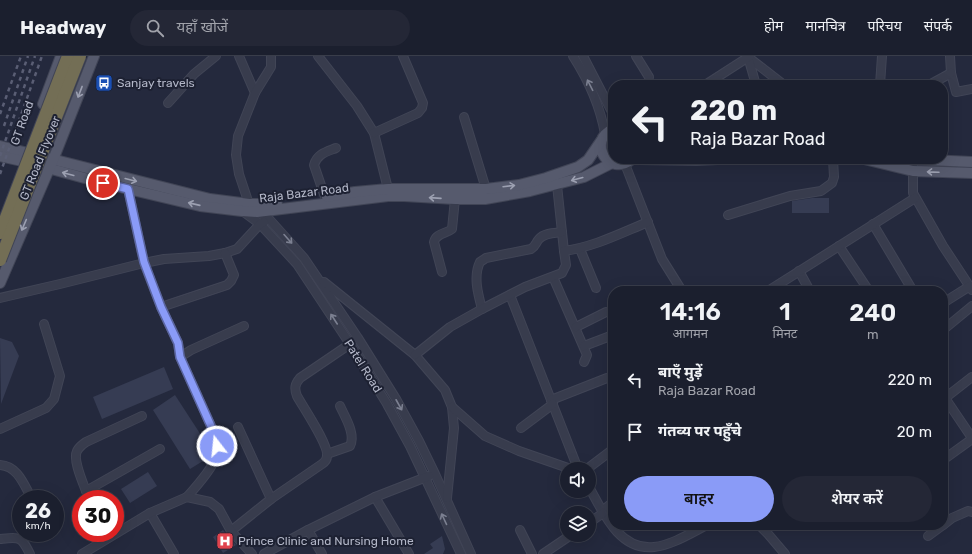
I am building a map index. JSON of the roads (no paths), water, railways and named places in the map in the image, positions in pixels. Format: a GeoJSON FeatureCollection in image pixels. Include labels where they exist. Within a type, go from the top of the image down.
{"type":"FeatureCollection","features":[{"type":"Feature","properties":{"kind":"highway","name":"GT Road Flyover"},"geometry":{"type":"LineString","coordinates":[[0,233],[68,56]]}},
{"type":"Feature","properties":{"kind":"highway","name":"GT Road Flyover"},"geometry":{"type":"LineString","coordinates":[[0,260],[80,56]]}},
{"type":"Feature","properties":{"kind":"main road","name":"GT Road"},"geometry":{"type":"LineString","coordinates":[[0,222],[61,56]]}},
{"type":"Feature","properties":{"kind":"main road"},"geometry":{"type":"LineString","coordinates":[[0,283],[51,164],[94,56]]}},
{"type":"Feature","properties":{"kind":"main road","name":"Raja Bazar Road"},"geometry":{"type":"LineString","coordinates":[[0,146],[24,156],[128,189],[200,206],[245,207],[388,189],[486,189],[519,185],[578,167],[588,160],[607,135]]}},
{"type":"Feature","properties":{"kind":"main road"},"geometry":{"type":"LineString","coordinates":[[607,135],[601,148],[602,154],[608,160]]}},
{"type":"Feature","properties":{"kind":"main road","name":"Raja Bazar Road"},"geometry":{"type":"LineString","coordinates":[[0,156],[24,156]]}},
{"type":"Feature","properties":{"kind":"main road"},"geometry":{"type":"LineString","coordinates":[[948,161],[972,162]]}},
{"type":"Feature","properties":{"kind":"main road","name":"Raja Bazar Road"},"geometry":{"type":"LineString","coordinates":[[51,164],[231,203],[257,212],[388,196],[485,199],[557,185],[584,177],[610,164]]}},
{"type":"Feature","properties":{"kind":"main road"},"geometry":{"type":"LineString","coordinates":[[884,164],[913,171],[972,173]]}},
{"type":"Feature","properties":{"kind":"street"},"geometry":{"type":"LineString","coordinates":[[168,103],[194,74],[216,56]]}},
{"type":"Feature","properties":{"kind":"street"},"geometry":{"type":"LineString","coordinates":[[238,56],[255,92]]}},
{"type":"Feature","properties":{"kind":"street"},"geometry":{"type":"LineString","coordinates":[[245,207],[236,154],[238,136],[255,92],[270,67],[271,56]]}},
{"type":"Feature","properties":{"kind":"street"},"geometry":{"type":"LineString","coordinates":[[318,56],[357,106],[374,133],[388,189]]}},
{"type":"Feature","properties":{"kind":"street"},"geometry":{"type":"LineString","coordinates":[[374,133],[418,113],[423,106],[423,102],[403,56]]}},
{"type":"Feature","properties":{"kind":"street"},"geometry":{"type":"LineString","coordinates":[[573,56],[588,82],[602,115],[607,135]]}},
{"type":"Feature","properties":{"kind":"street"},"geometry":{"type":"LineString","coordinates":[[583,56],[608,104]]}},
{"type":"Feature","properties":{"kind":"street"},"geometry":{"type":"LineString","coordinates":[[636,56],[649,77]]}},
{"type":"Feature","properties":{"kind":"street"},"geometry":{"type":"LineString","coordinates":[[712,80],[748,56]]}},
{"type":"Feature","properties":{"kind":"street"},"geometry":{"type":"LineString","coordinates":[[748,56],[755,80]]}},
{"type":"Feature","properties":{"kind":"street"},"geometry":{"type":"LineString","coordinates":[[748,56],[778,80]]}},
{"type":"Feature","properties":{"kind":"street"},"geometry":{"type":"LineString","coordinates":[[880,80],[882,56]]}},
{"type":"Feature","properties":{"kind":"street"},"geometry":{"type":"LineString","coordinates":[[950,56],[951,73],[956,92],[972,90]]}},
{"type":"Feature","properties":{"kind":"street"},"geometry":{"type":"LineString","coordinates":[[938,80],[951,73]]}},
{"type":"Feature","properties":{"kind":"street"},"geometry":{"type":"LineString","coordinates":[[602,115],[608,113]]}},
{"type":"Feature","properties":{"kind":"street"},"geometry":{"type":"LineString","coordinates":[[464,118],[486,189]]}},
{"type":"Feature","properties":{"kind":"street"},"geometry":{"type":"LineString","coordinates":[[325,197],[314,165],[317,157],[336,148]]}},
{"type":"Feature","properties":{"kind":"street"},"geometry":{"type":"LineString","coordinates":[[629,164],[648,222],[665,266],[679,286]]}},
{"type":"Feature","properties":{"kind":"street"},"geometry":{"type":"LineString","coordinates":[[728,215],[790,196],[821,191],[832,183],[834,177],[833,164]]}},
{"type":"Feature","properties":{"kind":"street"},"geometry":{"type":"LineString","coordinates":[[911,164],[913,171],[912,193],[943,246],[971,288],[948,300]]}},
{"type":"Feature","properties":{"kind":"street"},"geometry":{"type":"LineString","coordinates":[[415,355],[450,328],[482,309],[510,295],[562,273],[566,265],[557,185]]}},
{"type":"Feature","properties":{"kind":"street"},"geometry":{"type":"LineString","coordinates":[[124,526],[187,497],[201,481],[217,456],[215,435],[180,357],[178,343],[161,307],[144,262],[128,189]]}},
{"type":"Feature","properties":{"kind":"street"},"geometry":{"type":"LineString","coordinates":[[776,286],[915,198]]}},
{"type":"Feature","properties":{"kind":"street"},"geometry":{"type":"LineString","coordinates":[[442,272],[434,242],[435,238],[439,235],[452,229],[455,199]]}},
{"type":"Feature","properties":{"kind":"street","name":"Patel Road"},"geometry":{"type":"LineString","coordinates":[[245,207],[297,264],[350,344],[387,404],[410,446],[461,554]]}},
{"type":"Feature","properties":{"kind":"street","name":"Patel Road"},"geometry":{"type":"LineString","coordinates":[[257,212],[269,219],[304,258],[319,278],[396,400],[435,474],[471,554]]}},
{"type":"Feature","properties":{"kind":"street"},"geometry":{"type":"LineString","coordinates":[[0,298],[144,262],[209,256],[225,253],[237,249],[260,224],[269,219]]}},
{"type":"Feature","properties":{"kind":"street"},"geometry":{"type":"LineString","coordinates":[[564,251],[580,249],[648,222]]}},
{"type":"Feature","properties":{"kind":"street"},"geometry":{"type":"LineString","coordinates":[[873,224],[909,286]]}},
{"type":"Feature","properties":{"kind":"street"},"geometry":{"type":"LineString","coordinates":[[482,309],[477,283],[477,274],[480,262],[486,258],[534,248],[538,240],[543,236],[562,232]]}},
{"type":"Feature","properties":{"kind":"street"},"geometry":{"type":"LineString","coordinates":[[839,246],[866,286]]}},
{"type":"Feature","properties":{"kind":"street"},"geometry":{"type":"LineString","coordinates":[[580,249],[596,288]]}},
{"type":"Feature","properties":{"kind":"street"},"geometry":{"type":"LineString","coordinates":[[161,307],[227,285],[232,281],[234,275],[225,253]]}},
{"type":"Feature","properties":{"kind":"street"},"geometry":{"type":"LineString","coordinates":[[799,271],[807,286]]}},
{"type":"Feature","properties":{"kind":"street"},"geometry":{"type":"LineString","coordinates":[[553,277],[584,346],[587,355],[584,362]]}},
{"type":"Feature","properties":{"kind":"street"},"geometry":{"type":"LineString","coordinates":[[319,278],[415,355],[445,390],[452,407],[454,428],[447,500]]}},
{"type":"Feature","properties":{"kind":"street"},"geometry":{"type":"LineString","coordinates":[[510,295],[575,462]]}},
{"type":"Feature","properties":{"kind":"street"},"geometry":{"type":"LineString","coordinates":[[948,326],[972,306]]}},
{"type":"Feature","properties":{"kind":"street"},"geometry":{"type":"LineString","coordinates":[[576,327],[606,312]]}},
{"type":"Feature","properties":{"kind":"street"},"geometry":{"type":"LineString","coordinates":[[0,429],[46,408],[54,399],[60,376],[44,324]]}},
{"type":"Feature","properties":{"kind":"street"},"geometry":{"type":"LineString","coordinates":[[180,357],[191,350],[244,326]]}},
{"type":"Feature","properties":{"kind":"street"},"geometry":{"type":"LineString","coordinates":[[584,346],[608,337]]}},
{"type":"Feature","properties":{"kind":"street"},"geometry":{"type":"LineString","coordinates":[[231,531],[271,499],[326,460],[327,454],[318,431],[294,390],[295,384],[300,378],[350,344]]}},
{"type":"Feature","properties":{"kind":"street"},"geometry":{"type":"LineString","coordinates":[[948,393],[972,377]]}},
{"type":"Feature","properties":{"kind":"street"},"geometry":{"type":"LineString","coordinates":[[521,428],[552,402],[607,378]]}},
{"type":"Feature","properties":{"kind":"street"},"geometry":{"type":"LineString","coordinates":[[948,402],[972,439],[948,456]]}},
{"type":"Feature","properties":{"kind":"street"},"geometry":{"type":"LineString","coordinates":[[327,454],[350,446],[352,441],[350,430],[340,406]]}},
{"type":"Feature","properties":{"kind":"street"},"geometry":{"type":"LineString","coordinates":[[452,407],[485,436],[519,451],[560,465]]}},
{"type":"Feature","properties":{"kind":"street"},"geometry":{"type":"LineString","coordinates":[[86,490],[75,459],[77,451],[80,447],[86,442],[142,416]]}},
{"type":"Feature","properties":{"kind":"street"},"geometry":{"type":"LineString","coordinates":[[238,426],[271,499]]}},
{"type":"Feature","properties":{"kind":"street"},"geometry":{"type":"LineString","coordinates":[[96,490],[160,449]]}},
{"type":"Feature","properties":{"kind":"street"},"geometry":{"type":"LineString","coordinates":[[596,462],[608,453]]}},
{"type":"Feature","properties":{"kind":"street"},"geometry":{"type":"LineString","coordinates":[[0,465],[14,470],[20,476],[27,490]]}},
{"type":"Feature","properties":{"kind":"street"},"geometry":{"type":"LineString","coordinates":[[264,554],[308,530],[375,498],[435,474]]}},
{"type":"Feature","properties":{"kind":"street"},"geometry":{"type":"LineString","coordinates":[[187,497],[210,502],[219,509],[231,531],[252,554]]}},
{"type":"Feature","properties":{"kind":"street"},"geometry":{"type":"LineString","coordinates":[[375,498],[409,554]]}},
{"type":"Feature","properties":{"kind":"street"},"geometry":{"type":"LineString","coordinates":[[595,498],[608,519]]}},
{"type":"Feature","properties":{"kind":"street"},"geometry":{"type":"LineString","coordinates":[[596,518],[608,507]]}},
{"type":"Feature","properties":{"kind":"street"},"geometry":{"type":"LineString","coordinates":[[948,522],[961,513],[968,511],[972,512]]}},
{"type":"Feature","properties":{"kind":"street"},"geometry":{"type":"LineString","coordinates":[[150,513],[174,554]]}},
{"type":"Feature","properties":{"kind":"street"},"geometry":{"type":"LineString","coordinates":[[308,530],[322,554]]}},
{"type":"Feature","properties":{"kind":"street"},"geometry":{"type":"LineString","coordinates":[[520,530],[532,554]]}},
{"type":"Feature","properties":{"kind":"street"},"geometry":{"type":"LineString","coordinates":[[617,530],[622,537],[631,544],[641,547],[654,547],[670,542],[696,530]]}},
{"type":"Feature","properties":{"kind":"street"},"geometry":{"type":"LineString","coordinates":[[764,530],[785,554]]}},
{"type":"Feature","properties":{"kind":"street"},"geometry":{"type":"LineString","coordinates":[[928,536],[936,530]]}},
{"type":"Feature","properties":{"kind":"street"},"geometry":{"type":"LineString","coordinates":[[0,539],[16,537],[24,541],[30,554]]}},
{"type":"Feature","properties":{"kind":"street"},"geometry":{"type":"LineString","coordinates":[[82,554],[96,542]]}},
{"type":"Feature","properties":{"kind":"street"},"geometry":{"type":"LineString","coordinates":[[543,554],[561,542]]}},
{"type":"Feature","properties":{"kind":"railway"},"geometry":{"type":"LineString","coordinates":[[0,114],[21,56]]}},
{"type":"Feature","properties":{"kind":"railway"},"geometry":{"type":"LineString","coordinates":[[4,126],[28,56]]}},
{"type":"Feature","properties":{"kind":"railway"},"geometry":{"type":"LineString","coordinates":[[0,156],[35,56]]}},
{"type":"Feature","properties":{"kind":"railway"},"geometry":{"type":"LineString","coordinates":[[0,174],[42,56]]}},
{"type":"Feature","properties":{"kind":"place","name":"Sanjay travels"},"geometry":{"type":"Point","coordinates":[104,83]}},
{"type":"Feature","properties":{"kind":"place","name":"Prince Clinic and Nursing Home"},"geometry":{"type":"Point","coordinates":[225,541]}}]}
